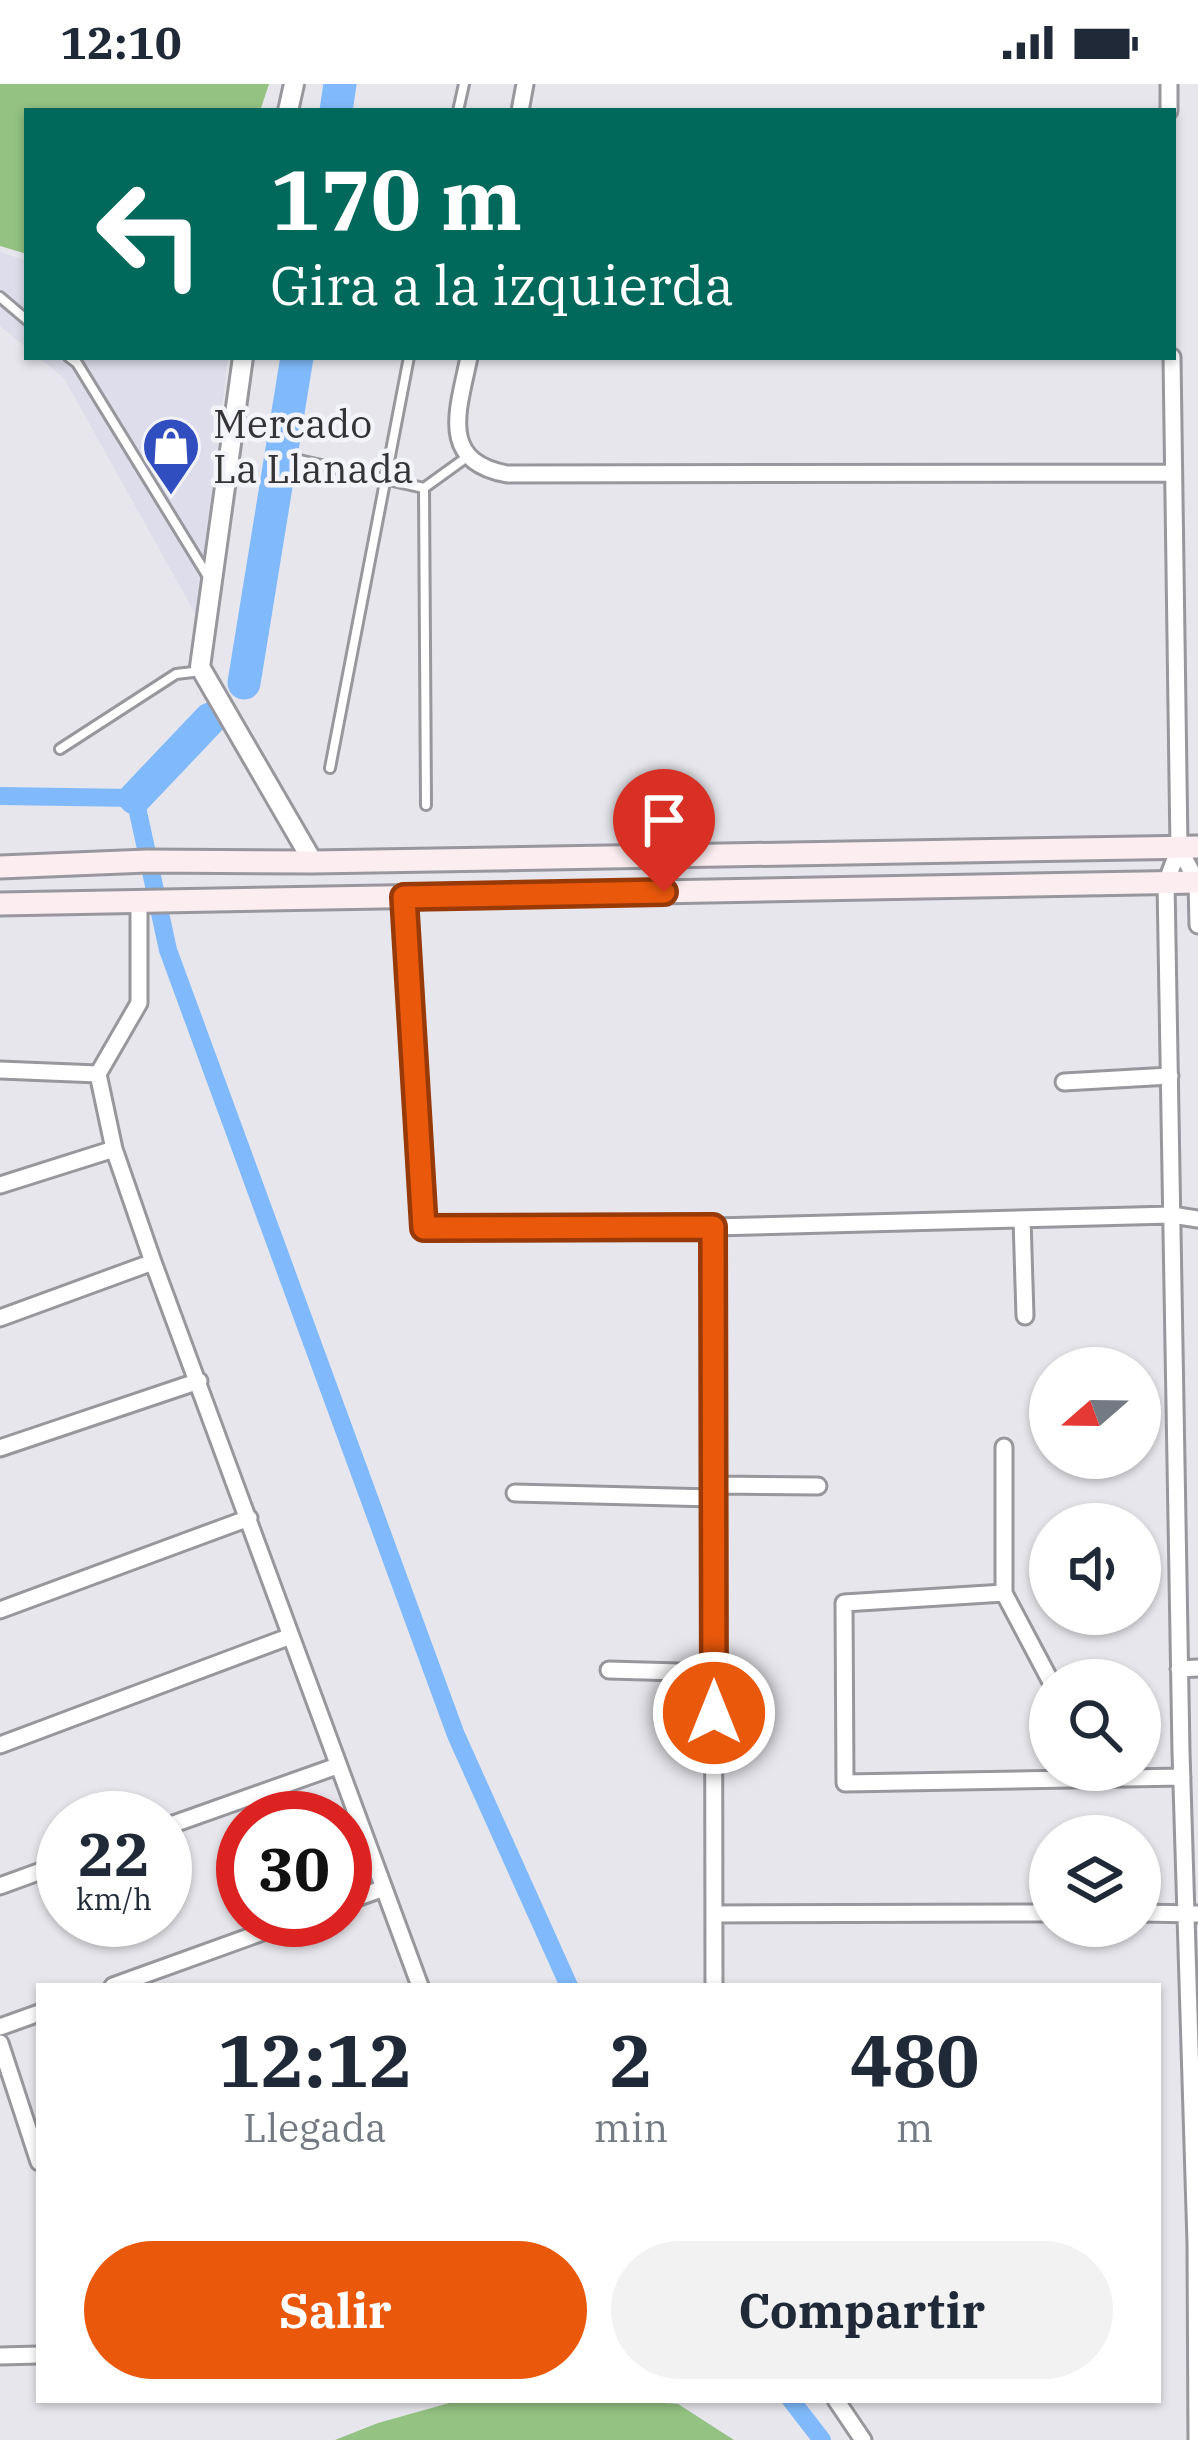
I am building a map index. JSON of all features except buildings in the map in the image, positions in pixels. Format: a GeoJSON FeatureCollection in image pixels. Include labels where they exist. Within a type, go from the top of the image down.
{"type":"FeatureCollection","features":[{"type":"Feature","properties":{"kind":"main road"},"geometry":{"type":"LineString","coordinates":[[0,867],[147,861],[1188,848]]}},
{"type":"Feature","properties":{"kind":"main road"},"geometry":{"type":"LineString","coordinates":[[314,862],[327,884],[350,898]]}},
{"type":"Feature","properties":{"kind":"main road"},"geometry":{"type":"LineString","coordinates":[[291,899],[310,883],[314,862]]}},
{"type":"Feature","properties":{"kind":"main road"},"geometry":{"type":"LineString","coordinates":[[0,904],[1198,882]]}},
{"type":"Feature","properties":{"kind":"street"},"geometry":{"type":"LineString","coordinates":[[243,360],[200,667],[314,862]]}},
{"type":"Feature","properties":{"kind":"street"},"geometry":{"type":"LineString","coordinates":[[468,360],[457,434],[468,456],[486,470],[507,474],[1173,473]]}},
{"type":"Feature","properties":{"kind":"street"},"geometry":{"type":"LineString","coordinates":[[1172,360],[1188,848],[1198,882],[1198,925]]}},
{"type":"Feature","properties":{"kind":"street"},"geometry":{"type":"LineString","coordinates":[[1188,848],[1166,883],[1182,1777],[1192,1914],[1197,2440]]}},
{"type":"Feature","properties":{"kind":"street"},"geometry":{"type":"LineString","coordinates":[[404,897],[424,1228],[1198,1219]]}},
{"type":"Feature","properties":{"kind":"street"},"geometry":{"type":"LineString","coordinates":[[139,902],[139,1003],[98,1074],[114,1149],[419,1983]]}},
{"type":"Feature","properties":{"kind":"street"},"geometry":{"type":"LineString","coordinates":[[0,1070],[98,1074]]}},
{"type":"Feature","properties":{"kind":"street"},"geometry":{"type":"LineString","coordinates":[[1064,1082],[1170,1076]]}},
{"type":"Feature","properties":{"kind":"street"},"geometry":{"type":"LineString","coordinates":[[0,1185],[114,1149]]}},
{"type":"Feature","properties":{"kind":"street"},"geometry":{"type":"LineString","coordinates":[[1022,1219],[1025,1316]]}},
{"type":"Feature","properties":{"kind":"street"},"geometry":{"type":"LineString","coordinates":[[713,1227],[714,1983]]}},
{"type":"Feature","properties":{"kind":"street"},"geometry":{"type":"LineString","coordinates":[[0,1318],[153,1262]]}},
{"type":"Feature","properties":{"kind":"street"},"geometry":{"type":"LineString","coordinates":[[0,1448],[199,1381]]}},
{"type":"Feature","properties":{"kind":"street"},"geometry":{"type":"LineString","coordinates":[[1004,1448],[1004,1593],[1039,1659]]}},
{"type":"Feature","properties":{"kind":"street"},"geometry":{"type":"LineString","coordinates":[[515,1493],[818,1486]]}},
{"type":"Feature","properties":{"kind":"street"},"geometry":{"type":"LineString","coordinates":[[0,1610],[249,1518]]}},
{"type":"Feature","properties":{"kind":"street"},"geometry":{"type":"LineString","coordinates":[[1004,1593],[844,1603],[845,1783],[1029,1777]]}},
{"type":"Feature","properties":{"kind":"street"},"geometry":{"type":"LineString","coordinates":[[0,1745],[291,1636]]}},
{"type":"Feature","properties":{"kind":"street"},"geometry":{"type":"LineString","coordinates":[[1179,1637],[1198,1637]]}},
{"type":"Feature","properties":{"kind":"street"},"geometry":{"type":"LineString","coordinates":[[1180,1669],[1198,1668]]}},
{"type":"Feature","properties":{"kind":"street"},"geometry":{"type":"LineString","coordinates":[[609,1670],[714,1673]]}},
{"type":"Feature","properties":{"kind":"street"},"geometry":{"type":"LineString","coordinates":[[192,1817],[338,1766]]}},
{"type":"Feature","properties":{"kind":"street"},"geometry":{"type":"LineString","coordinates":[[1161,1776],[1182,1777]]}},
{"type":"Feature","properties":{"kind":"street"},"geometry":{"type":"LineString","coordinates":[[0,1886],[36,1873]]}},
{"type":"Feature","properties":{"kind":"street"},"geometry":{"type":"LineString","coordinates":[[372,1892],[384,1888]]}},
{"type":"Feature","properties":{"kind":"street"},"geometry":{"type":"LineString","coordinates":[[714,1913],[1029,1913]]}},
{"type":"Feature","properties":{"kind":"street"},"geometry":{"type":"LineString","coordinates":[[1161,1913],[1192,1914]]}},
{"type":"Feature","properties":{"kind":"street"},"geometry":{"type":"LineString","coordinates":[[121,1983],[221,1947]]}},
{"type":"Feature","properties":{"kind":"street"},"geometry":{"type":"LineString","coordinates":[[0,2027],[36,2014]]}},
{"type":"Feature","properties":{"kind":"street"},"geometry":{"type":"LineString","coordinates":[[0,2044],[36,2149]]}},
{"type":"Feature","properties":{"kind":"street"},"geometry":{"type":"LineString","coordinates":[[0,2356],[36,2355]]}},
{"type":"Feature","properties":{"kind":"street"},"geometry":{"type":"LineString","coordinates":[[838,2403],[863,2440]]}},
{"type":"Feature","properties":{"kind":"lane"},"geometry":{"type":"LineString","coordinates":[[0,297],[24,317]]}},
{"type":"Feature","properties":{"kind":"lane"},"geometry":{"type":"LineString","coordinates":[[73,360],[213,588]]}},
{"type":"Feature","properties":{"kind":"lane"},"geometry":{"type":"LineString","coordinates":[[330,768],[408,360]]}},
{"type":"Feature","properties":{"kind":"lane"},"geometry":{"type":"LineString","coordinates":[[299,460],[424,488],[468,456]]}},
{"type":"Feature","properties":{"kind":"lane"},"geometry":{"type":"LineString","coordinates":[[424,488],[426,805]]}},
{"type":"Feature","properties":{"kind":"lane"},"geometry":{"type":"LineString","coordinates":[[60,749],[176,674],[200,667]]}},
{"type":"Feature","properties":{"kind":"shaded area"},"geometry":{"type":"Polygon","coordinates":[[[0,252],[24,260],[24,346],[0,326],[0,252]]]}},
{"type":"Feature","properties":{"kind":"shaded area","name":"Mercado La Llanada"},"geometry":{"type":"Polygon","coordinates":[[[42,360],[228,360],[197,617],[64,378],[42,360]]]}},
{"type":"Feature","properties":{"kind":"green space"},"geometry":{"type":"Polygon","coordinates":[[[0,84],[269,84],[261,108],[24,108],[24,253],[0,246],[0,84]]]}},
{"type":"Feature","properties":{"kind":"green space"},"geometry":{"type":"Polygon","coordinates":[[[449,2403],[665,2403],[678,2404],[734,2440],[335,2440],[449,2403]]]}},
{"type":"Feature","properties":{"kind":"waterway"},"geometry":{"type":"LineString","coordinates":[[336,108],[340,84]]}},
{"type":"Feature","properties":{"kind":"waterway"},"geometry":{"type":"LineString","coordinates":[[244,683],[297,360]]}},
{"type":"Feature","properties":{"kind":"waterway"},"geometry":{"type":"LineString","coordinates":[[135,798],[210,719]]}},
{"type":"Feature","properties":{"kind":"waterway"},"geometry":{"type":"LineString","coordinates":[[0,796],[135,798],[168,950],[456,1735],[568,1983]]}},
{"type":"Feature","properties":{"kind":"waterway"},"geometry":{"type":"LineString","coordinates":[[793,2403],[822,2440]]}},
{"type":"Feature","properties":{"kind":"place","name":"Mercado La Llanada"},"geometry":{"type":"Point","coordinates":[171,497]}},
{"type":"Feature","properties":{"kind":"route"},"geometry":{"type":"LineString","coordinates":[[664,892],[404,897],[424,1228],[713,1227],[714,1713]]}}]}
